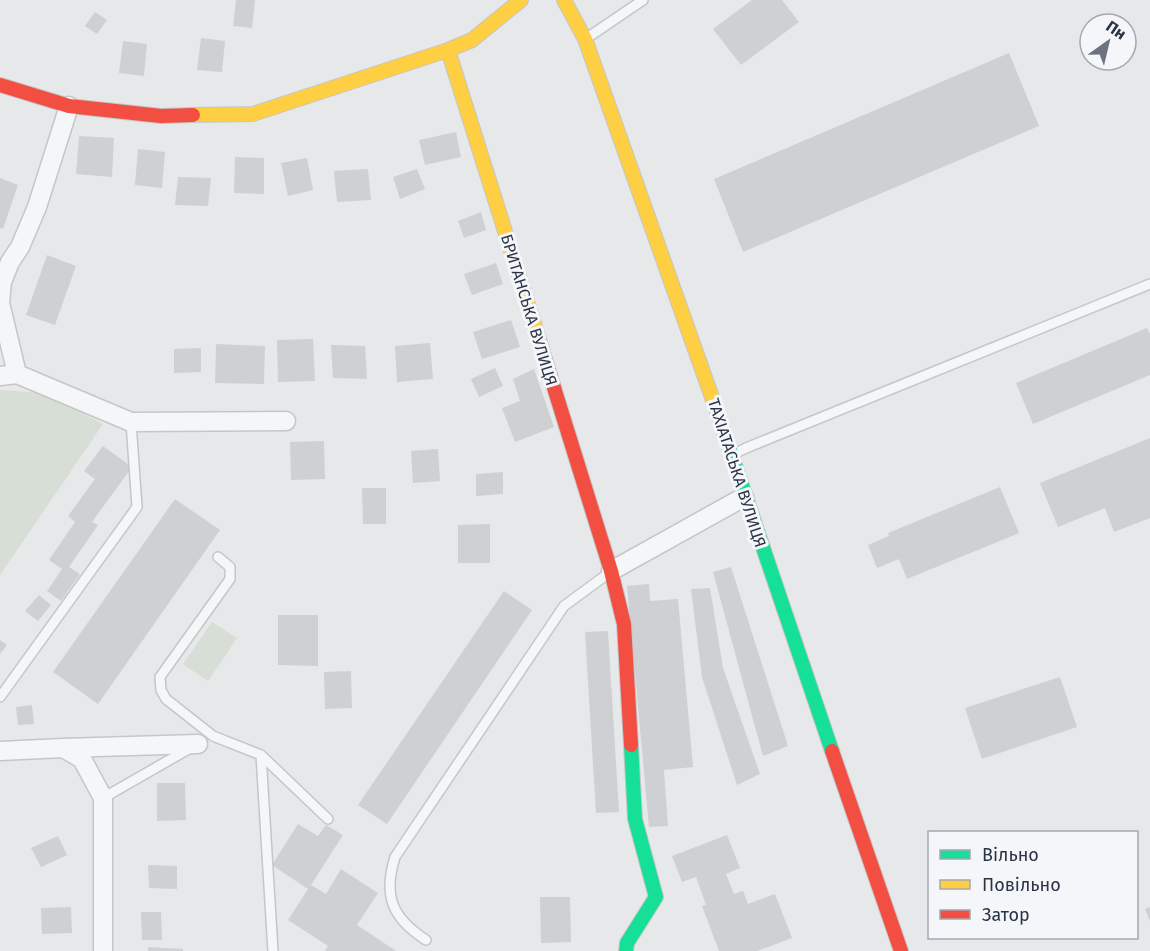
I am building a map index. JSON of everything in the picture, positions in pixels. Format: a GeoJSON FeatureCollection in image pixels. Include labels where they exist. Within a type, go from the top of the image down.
{"type":"FeatureCollection","features":[{"type":"Feature","properties":{"kind":"street"},"geometry":{"type":"LineString","coordinates":[[0,85],[69,106],[161,116],[253,114],[472,40],[521,0]]}},
{"type":"Feature","properties":{"kind":"street","name":"ТАХІАТАСЬКА ВУЛИЦЯ"},"geometry":{"type":"LineString","coordinates":[[564,0],[585,39],[732,455],[744,497],[901,951]]}},
{"type":"Feature","properties":{"kind":"street","name":"БРИТАНСЬКА ВУЛИЦЯ"},"geometry":{"type":"LineString","coordinates":[[448,50],[611,571],[624,624],[635,819],[656,897],[627,943],[626,951]]}},
{"type":"Feature","properties":{"kind":"street"},"geometry":{"type":"LineString","coordinates":[[69,106],[37,207],[2,282],[0,303],[9,375],[131,422],[286,421]]}},
{"type":"Feature","properties":{"kind":"street"},"geometry":{"type":"LineString","coordinates":[[611,571],[744,497]]}},
{"type":"Feature","properties":{"kind":"street"},"geometry":{"type":"LineString","coordinates":[[0,751],[206,740]]}},
{"type":"Feature","properties":{"kind":"street"},"geometry":{"type":"LineString","coordinates":[[63,748],[82,759],[103,798],[103,951]]}},
{"type":"Feature","properties":{"kind":"lane"},"geometry":{"type":"LineString","coordinates":[[585,39],[643,0]]}},
{"type":"Feature","properties":{"kind":"lane"},"geometry":{"type":"LineString","coordinates":[[732,455],[1150,284]]}},
{"type":"Feature","properties":{"kind":"lane"},"geometry":{"type":"LineString","coordinates":[[0,697],[137,507],[131,422]]}},
{"type":"Feature","properties":{"kind":"lane"},"geometry":{"type":"LineString","coordinates":[[218,557],[230,567],[230,579],[160,677],[161,690],[166,699],[206,740],[261,755],[328,819]]}},
{"type":"Feature","properties":{"kind":"lane"},"geometry":{"type":"LineString","coordinates":[[426,940],[409,929],[397,914],[390,895],[390,876],[395,857],[564,606],[611,571]]}},
{"type":"Feature","properties":{"kind":"lane"},"geometry":{"type":"LineString","coordinates":[[103,798],[206,740]]}},
{"type":"Feature","properties":{"kind":"lane"},"geometry":{"type":"LineString","coordinates":[[261,755],[273,951]]}},
{"type":"Feature","properties":{"kind":"shaded area"},"geometry":{"type":"Polygon","coordinates":[[[0,390],[44,393],[103,424],[0,575],[0,390]]]}},
{"type":"Feature","properties":{"kind":"shaded area"},"geometry":{"type":"Polygon","coordinates":[[[212,622],[237,638],[208,681],[183,664],[212,622]]]}},
{"type":"Feature","properties":{"kind":"building"},"geometry":{"type":"Polygon","coordinates":[[[236,0],[255,0],[252,28],[233,26],[236,0]]]}},
{"type":"Feature","properties":{"kind":"building"},"geometry":{"type":"Polygon","coordinates":[[[752,0],[782,0],[799,22],[741,65],[713,29],[752,0]]]}},
{"type":"Feature","properties":{"kind":"building"},"geometry":{"type":"Polygon","coordinates":[[[95,12],[107,20],[97,34],[85,26],[95,12]]]}},
{"type":"Feature","properties":{"kind":"building"},"geometry":{"type":"Polygon","coordinates":[[[201,38],[225,41],[222,72],[197,70],[201,38]]]}},
{"type":"Feature","properties":{"kind":"building"},"geometry":{"type":"Polygon","coordinates":[[[123,41],[147,44],[144,76],[119,73],[123,41]]]}},
{"type":"Feature","properties":{"kind":"building"},"geometry":{"type":"Polygon","coordinates":[[[1009,53],[1039,126],[743,252],[714,179],[1009,53]]]}},
{"type":"Feature","properties":{"kind":"building"},"geometry":{"type":"Polygon","coordinates":[[[456,132],[461,157],[425,165],[419,140],[456,132]]]}},
{"type":"Feature","properties":{"kind":"building"},"geometry":{"type":"Polygon","coordinates":[[[79,136],[114,138],[112,177],[76,174],[79,136]]]}},
{"type":"Feature","properties":{"kind":"building"},"geometry":{"type":"Polygon","coordinates":[[[138,149],[165,152],[162,188],[135,185],[138,149]]]}},
{"type":"Feature","properties":{"kind":"building"},"geometry":{"type":"Polygon","coordinates":[[[235,157],[264,158],[264,194],[234,193],[235,157]]]}},
{"type":"Feature","properties":{"kind":"building"},"geometry":{"type":"Polygon","coordinates":[[[307,158],[313,190],[288,196],[281,163],[307,158]]]}},
{"type":"Feature","properties":{"kind":"building"},"geometry":{"type":"Polygon","coordinates":[[[368,169],[371,200],[337,202],[334,171],[368,169]]]}},
{"type":"Feature","properties":{"kind":"building"},"geometry":{"type":"Polygon","coordinates":[[[417,169],[425,189],[400,199],[393,177],[417,169]]]}},
{"type":"Feature","properties":{"kind":"building"},"geometry":{"type":"Polygon","coordinates":[[[178,177],[211,178],[208,206],[175,205],[178,177]]]}},
{"type":"Feature","properties":{"kind":"building"},"geometry":{"type":"Polygon","coordinates":[[[0,178],[18,185],[3,229],[0,228],[0,178]]]}},
{"type":"Feature","properties":{"kind":"building"},"geometry":{"type":"Polygon","coordinates":[[[481,212],[486,230],[464,238],[458,221],[481,212]]]}},
{"type":"Feature","properties":{"kind":"building"},"geometry":{"type":"Polygon","coordinates":[[[47,255],[76,266],[55,325],[26,315],[47,255]]]}},
{"type":"Feature","properties":{"kind":"building"},"geometry":{"type":"Polygon","coordinates":[[[496,263],[503,284],[472,295],[464,274],[496,263]]]}},
{"type":"Feature","properties":{"kind":"building"},"geometry":{"type":"Polygon","coordinates":[[[511,320],[520,347],[482,359],[473,332],[511,320]]]}},
{"type":"Feature","properties":{"kind":"building"},"geometry":{"type":"Polygon","coordinates":[[[1147,328],[1150,334],[1150,375],[1033,424],[1016,383],[1147,328]]]}},
{"type":"Feature","properties":{"kind":"building"},"geometry":{"type":"Polygon","coordinates":[[[313,339],[315,381],[278,382],[277,340],[313,339]]]}},
{"type":"Feature","properties":{"kind":"building"},"geometry":{"type":"Polygon","coordinates":[[[430,343],[433,379],[397,382],[395,346],[430,343]]]}},
{"type":"Feature","properties":{"kind":"building"},"geometry":{"type":"Polygon","coordinates":[[[216,344],[265,346],[264,384],[215,383],[216,344]]]}},
{"type":"Feature","properties":{"kind":"building"},"geometry":{"type":"Polygon","coordinates":[[[331,345],[365,346],[367,379],[333,378],[331,345]]]}},
{"type":"Feature","properties":{"kind":"building"},"geometry":{"type":"Polygon","coordinates":[[[201,348],[201,372],[174,373],[174,349],[201,348]]]}},
{"type":"Feature","properties":{"kind":"building"},"geometry":{"type":"Polygon","coordinates":[[[495,368],[503,386],[479,397],[471,379],[495,368]]]}},
{"type":"Feature","properties":{"kind":"building"},"geometry":{"type":"Polygon","coordinates":[[[534,369],[554,427],[515,442],[502,408],[520,401],[513,379],[534,369]]]}},
{"type":"Feature","properties":{"kind":"building"},"geometry":{"type":"Polygon","coordinates":[[[1150,438],[1150,518],[1114,532],[1105,508],[1058,527],[1040,483],[1150,438]]]}},
{"type":"Feature","properties":{"kind":"building"},"geometry":{"type":"Polygon","coordinates":[[[324,441],[325,479],[291,480],[290,442],[324,441]]]}},
{"type":"Feature","properties":{"kind":"building"},"geometry":{"type":"Polygon","coordinates":[[[103,446],[132,467],[92,522],[98,525],[69,567],[80,574],[61,601],[47,591],[62,569],[49,560],[75,522],[68,516],[95,479],[84,471],[103,446]]]}},
{"type":"Feature","properties":{"kind":"building"},"geometry":{"type":"Polygon","coordinates":[[[438,449],[440,481],[413,483],[411,451],[438,449]]]}},
{"type":"Feature","properties":{"kind":"building"},"geometry":{"type":"Polygon","coordinates":[[[503,472],[503,494],[476,496],[476,474],[503,472]]]}},
{"type":"Feature","properties":{"kind":"building"},"geometry":{"type":"Polygon","coordinates":[[[1000,487],[1019,533],[907,579],[899,559],[877,568],[868,545],[889,536],[888,533],[1000,487]]]}},
{"type":"Feature","properties":{"kind":"building"},"geometry":{"type":"Polygon","coordinates":[[[362,488],[386,488],[386,524],[363,524],[362,488]]]}},
{"type":"Feature","properties":{"kind":"building"},"geometry":{"type":"Polygon","coordinates":[[[175,499],[220,530],[98,704],[53,672],[175,499]]]}},
{"type":"Feature","properties":{"kind":"building"},"geometry":{"type":"Polygon","coordinates":[[[490,524],[490,563],[458,563],[458,525],[490,524]]]}},
{"type":"Feature","properties":{"kind":"building"},"geometry":{"type":"Polygon","coordinates":[[[731,567],[788,746],[763,756],[713,572],[731,567]]]}},
{"type":"Feature","properties":{"kind":"building"},"geometry":{"type":"Polygon","coordinates":[[[649,584],[650,601],[678,599],[693,767],[664,770],[668,826],[649,827],[627,586],[649,584]]]}},
{"type":"Feature","properties":{"kind":"building"},"geometry":{"type":"Polygon","coordinates":[[[710,588],[723,668],[760,774],[737,785],[702,677],[691,589],[710,588]]]}},
{"type":"Feature","properties":{"kind":"building"},"geometry":{"type":"Polygon","coordinates":[[[504,591],[532,610],[387,824],[358,805],[504,591]]]}},
{"type":"Feature","properties":{"kind":"building"},"geometry":{"type":"Polygon","coordinates":[[[39,595],[51,605],[38,621],[25,611],[39,595]]]}},
{"type":"Feature","properties":{"kind":"building"},"geometry":{"type":"Polygon","coordinates":[[[278,615],[318,615],[318,666],[278,665],[278,615]]]}},
{"type":"Feature","properties":{"kind":"building"},"geometry":{"type":"Polygon","coordinates":[[[608,631],[619,812],[596,813],[585,632],[608,631]]]}},
{"type":"Feature","properties":{"kind":"building"},"geometry":{"type":"Polygon","coordinates":[[[0,640],[7,645],[0,654],[0,640]]]}},
{"type":"Feature","properties":{"kind":"building"},"geometry":{"type":"Polygon","coordinates":[[[351,671],[352,708],[325,709],[324,672],[351,671]]]}},
{"type":"Feature","properties":{"kind":"building"},"geometry":{"type":"Polygon","coordinates":[[[1060,677],[1077,727],[982,759],[965,708],[1060,677]]]}},
{"type":"Feature","properties":{"kind":"building"},"geometry":{"type":"Polygon","coordinates":[[[32,705],[34,724],[18,725],[16,707],[32,705]]]}},
{"type":"Feature","properties":{"kind":"building"},"geometry":{"type":"Polygon","coordinates":[[[157,783],[185,783],[186,820],[157,821],[157,783]]]}},
{"type":"Feature","properties":{"kind":"building"},"geometry":{"type":"Polygon","coordinates":[[[298,824],[318,836],[326,825],[343,835],[311,885],[326,894],[341,869],[378,893],[357,925],[396,951],[325,951],[328,946],[288,920],[308,889],[272,865],[298,824]]]}},
{"type":"Feature","properties":{"kind":"building"},"geometry":{"type":"Polygon","coordinates":[[[727,835],[740,868],[726,874],[734,894],[743,891],[748,904],[775,894],[792,938],[757,951],[719,951],[702,906],[706,905],[696,877],[682,882],[672,856],[727,835]]]}},
{"type":"Feature","properties":{"kind":"building"},"geometry":{"type":"Polygon","coordinates":[[[58,836],[67,855],[41,867],[31,848],[58,836]]]}},
{"type":"Feature","properties":{"kind":"building"},"geometry":{"type":"Polygon","coordinates":[[[148,865],[177,866],[177,889],[149,888],[148,865]]]}},
{"type":"Feature","properties":{"kind":"building"},"geometry":{"type":"Polygon","coordinates":[[[540,897],[570,897],[571,942],[541,943],[540,897]]]}},
{"type":"Feature","properties":{"kind":"building"},"geometry":{"type":"Polygon","coordinates":[[[71,907],[72,933],[42,934],[41,908],[71,907]]]}},
{"type":"Feature","properties":{"kind":"building"},"geometry":{"type":"Polygon","coordinates":[[[1150,907],[1150,921],[1145,909],[1150,907]]]}},
{"type":"Feature","properties":{"kind":"building"},"geometry":{"type":"Polygon","coordinates":[[[141,912],[161,912],[162,940],[142,940],[141,912]]]}},
{"type":"Feature","properties":{"kind":"building"},"geometry":{"type":"Polygon","coordinates":[[[148,947],[183,949],[183,951],[148,951],[148,947]]]}},
{"type":"Feature","properties":{"kind":"traffic: fast"},"geometry":{"type":"LineString","coordinates":[[714,403],[832,751]]}},
{"type":"Feature","properties":{"kind":"traffic: fast"},"geometry":{"type":"LineString","coordinates":[[626,951],[627,943],[656,897],[635,819],[631,745]]}},
{"type":"Feature","properties":{"kind":"traffic: slow"},"geometry":{"type":"LineString","coordinates":[[193,115],[253,114],[448,50],[472,40],[521,0]]}},
{"type":"Feature","properties":{"kind":"traffic: slow"},"geometry":{"type":"LineString","coordinates":[[564,0],[585,39],[714,403]]}},
{"type":"Feature","properties":{"kind":"traffic: slow"},"geometry":{"type":"LineString","coordinates":[[448,50],[542,349]]}},
{"type":"Feature","properties":{"kind":"traffic: jam"},"geometry":{"type":"LineString","coordinates":[[0,85],[69,106],[161,116],[193,115]]}},
{"type":"Feature","properties":{"kind":"traffic: jam"},"geometry":{"type":"LineString","coordinates":[[542,349],[611,571],[624,624],[631,745]]}},
{"type":"Feature","properties":{"kind":"traffic: jam"},"geometry":{"type":"LineString","coordinates":[[832,751],[901,951]]}}]}
